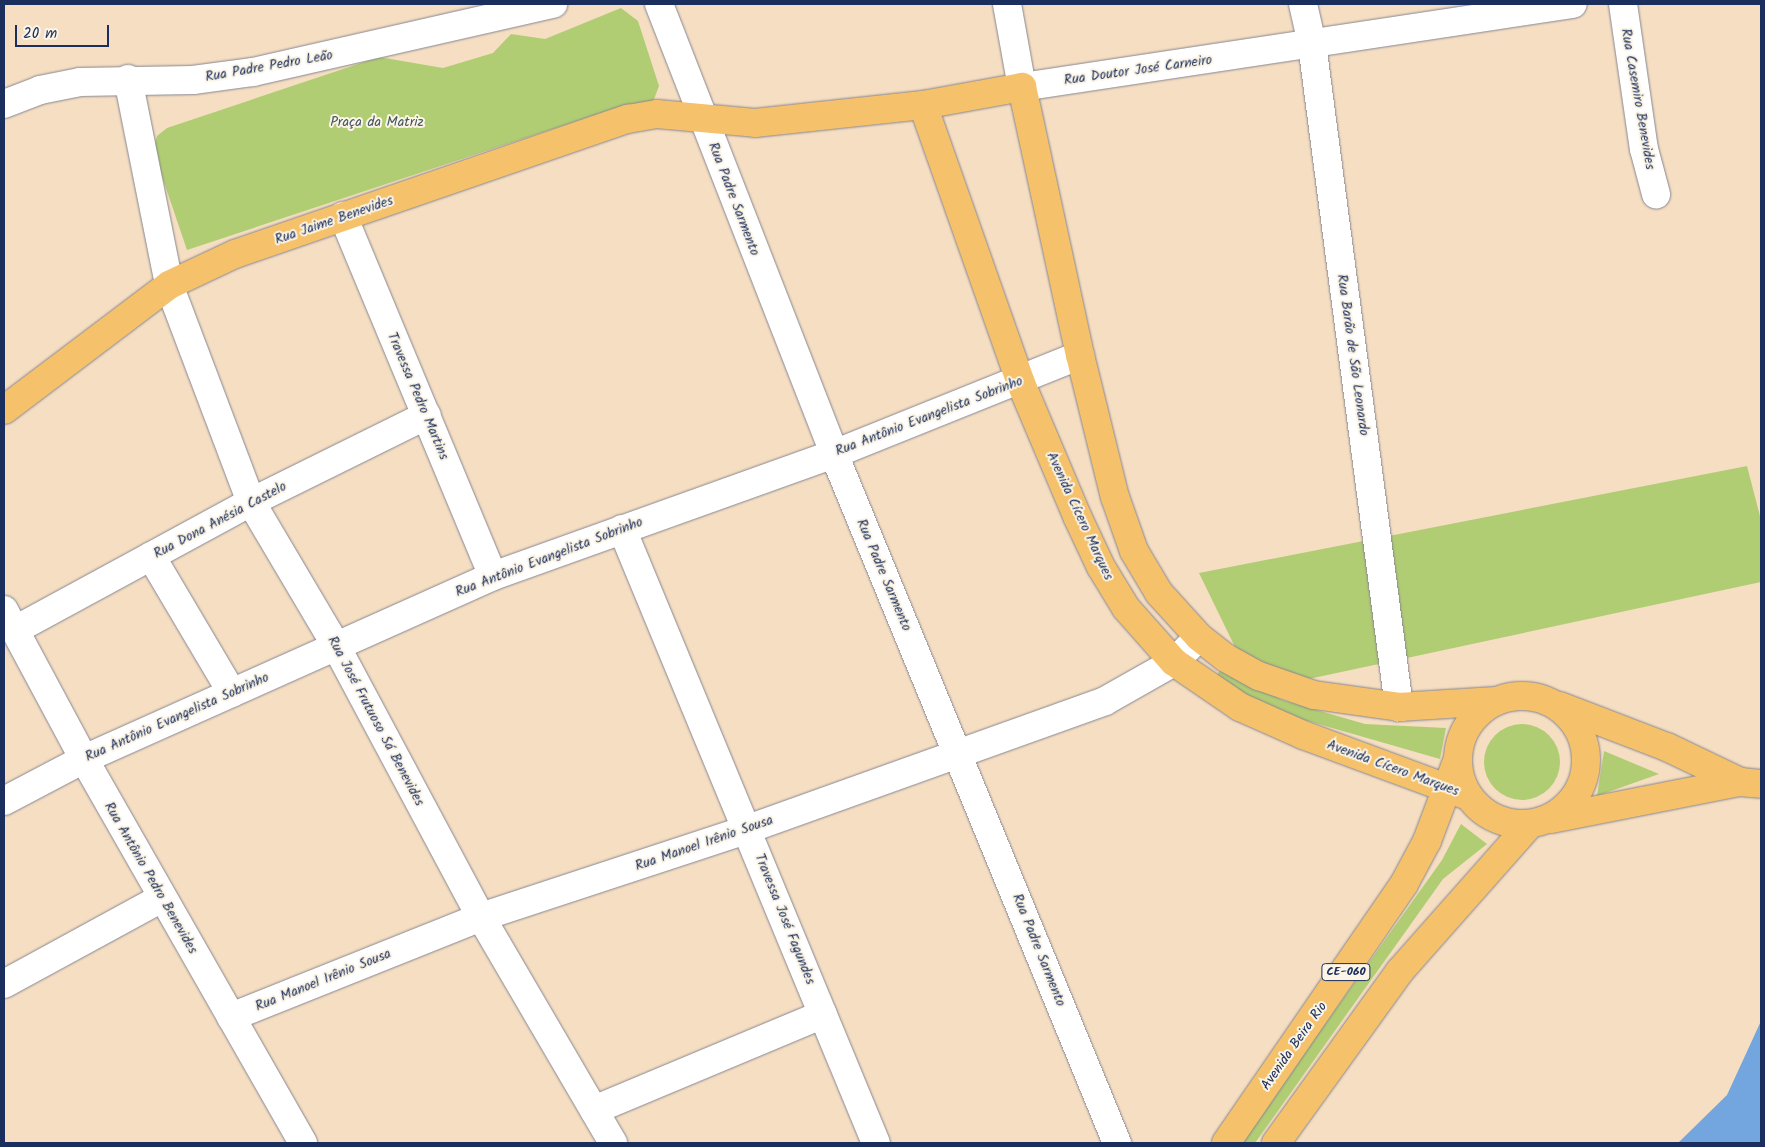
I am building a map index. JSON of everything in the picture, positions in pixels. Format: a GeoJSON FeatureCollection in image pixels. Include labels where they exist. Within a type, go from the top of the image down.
{"type":"FeatureCollection","features":[{"type":"Feature","properties":{"kind":"main road","name":"Rua Doutor José Carneiro"},"geometry":{"type":"LineString","coordinates":[[702,117],[755,123],[923,105],[1022,87]]}},
{"type":"Feature","properties":{"kind":"main road"},"geometry":{"type":"LineString","coordinates":[[1022,87],[1080,355],[1115,497],[1134,551],[1159,593],[1199,637],[1226,658],[1259,676],[1314,695],[1399,707],[1529,696],[1546,700],[1667,747],[1751,783]]}},
{"type":"Feature","properties":{"kind":"main road","name":"Avenida Cícero Marques"},"geometry":{"type":"LineString","coordinates":[[923,105],[1020,381],[1101,566],[1126,608],[1174,662],[1240,707],[1458,793]]}},
{"type":"Feature","properties":{"kind":"main road","name":"Rua Jaime Benevides"},"geometry":{"type":"LineString","coordinates":[[4,410],[169,285],[235,254],[628,120],[657,114],[702,117]]}},
{"type":"Feature","properties":{"kind":"main road","name":"CE-060"},"geometry":{"type":"LineString","coordinates":[[1458,793],[1457,761],[1459,742],[1467,725],[1480,710],[1496,700]]}},
{"type":"Feature","properties":{"kind":"main road"},"geometry":{"type":"LineString","coordinates":[[1539,822],[1564,810],[1576,796],[1585,778],[1587,759],[1584,741],[1575,723],[1562,710],[1546,700]]}},
{"type":"Feature","properties":{"kind":"main road"},"geometry":{"type":"LineString","coordinates":[[1458,793],[1495,819],[1539,822],[1751,783]]}},
{"type":"Feature","properties":{"kind":"main road","name":"Avenida Beira Rio"},"geometry":{"type":"LineString","coordinates":[[1226,1143],[1404,884],[1427,841],[1458,793]]}},
{"type":"Feature","properties":{"kind":"main road","name":"CE-060"},"geometry":{"type":"LineString","coordinates":[[1276,1143],[1400,970],[1539,822]]}},
{"type":"Feature","properties":{"kind":"street","name":"Rua Padre Pedro Leão"},"geometry":{"type":"LineString","coordinates":[[4,104],[40,90],[80,82],[128,79],[193,80],[253,72],[554,4]]}},
{"type":"Feature","properties":{"kind":"street","name":"Rua Padre Sarmento"},"geometry":{"type":"LineString","coordinates":[[659,4],[834,454],[959,754],[1117,1143]]}},
{"type":"Feature","properties":{"kind":"street"},"geometry":{"type":"LineString","coordinates":[[1007,4],[1022,87]]}},
{"type":"Feature","properties":{"kind":"street","name":"Rua Barão de São Leonardo"},"geometry":{"type":"LineString","coordinates":[[1303,4],[1312,44],[1399,707]]}},
{"type":"Feature","properties":{"kind":"street","name":"Rua Doutor José Carneiro"},"geometry":{"type":"LineString","coordinates":[[1022,87],[1573,4]]}},
{"type":"Feature","properties":{"kind":"street","name":"Rua Casemiro Benevides"},"geometry":{"type":"LineString","coordinates":[[1623,4],[1644,149],[1656,194]]}},
{"type":"Feature","properties":{"kind":"street"},"geometry":{"type":"LineString","coordinates":[[128,79],[169,285]]}},
{"type":"Feature","properties":{"kind":"street","name":"Travessa Pedro Martins"},"geometry":{"type":"LineString","coordinates":[[343,216],[493,576]]}},
{"type":"Feature","properties":{"kind":"street","name":"Rua José Frutuoso Sá Benevides"},"geometry":{"type":"LineString","coordinates":[[169,285],[251,502],[336,646],[481,917],[613,1143]]}},
{"type":"Feature","properties":{"kind":"street","name":"Rua Antônio Evangelista Sobrinho"},"geometry":{"type":"LineString","coordinates":[[4,801],[84,759],[493,576],[834,454],[1020,381],[1080,355]]}},
{"type":"Feature","properties":{"kind":"street","name":"Rua Dona Anésia Castelo"},"geometry":{"type":"LineString","coordinates":[[9,620],[151,556],[251,502],[427,415]]}},
{"type":"Feature","properties":{"kind":"street","name":"Travessa José Fagundes"},"geometry":{"type":"LineString","coordinates":[[622,529],[748,829],[876,1143]]}},
{"type":"Feature","properties":{"kind":"street"},"geometry":{"type":"LineString","coordinates":[[151,556],[232,693]]}},
{"type":"Feature","properties":{"kind":"street","name":"Rua Antônio Pedro Benevides"},"geometry":{"type":"LineString","coordinates":[[9,620],[162,898],[303,1143]]}},
{"type":"Feature","properties":{"kind":"street","name":"Rua Manoel Irênio Sousa"},"geometry":{"type":"LineString","coordinates":[[231,1017],[481,917],[748,829],[1105,702],[1174,662],[1199,637]]}},
{"type":"Feature","properties":{"kind":"street"},"geometry":{"type":"LineString","coordinates":[[4,984],[162,898]]}},
{"type":"Feature","properties":{"kind":"street"},"geometry":{"type":"LineString","coordinates":[[594,1110],[823,1014]]}},
{"type":"Feature","properties":{"kind":"green space","name":"Praça da Matriz"},"geometry":{"type":"Polygon","coordinates":[[[621,8],[638,21],[659,86],[653,102],[610,110],[187,250],[153,150],[157,136],[167,128],[379,57],[443,68],[493,53],[511,34],[545,39],[621,8]]]}},
{"type":"Feature","properties":{"kind":"green space"},"geometry":{"type":"Polygon","coordinates":[[[1747,466],[1761,520],[1761,582],[1262,689],[1282,700],[1365,724],[1446,728],[1440,759],[1273,711],[1216,676],[1223,666],[1252,682],[1199,573],[1747,466]]]}},
{"type":"Feature","properties":{"kind":"green space"},"geometry":{"type":"Polygon","coordinates":[[[1522,724],[1537,727],[1549,735],[1557,747],[1560,762],[1557,777],[1549,789],[1537,797],[1522,800],[1507,797],[1495,789],[1487,777],[1484,762],[1487,747],[1495,735],[1507,727],[1522,724]]]}},
{"type":"Feature","properties":{"kind":"green space"},"geometry":{"type":"Polygon","coordinates":[[[1604,751],[1659,774],[1597,796],[1604,751]]]}},
{"type":"Feature","properties":{"kind":"green space"},"geometry":{"type":"Polygon","coordinates":[[[1461,824],[1487,844],[1443,879],[1255,1143],[1240,1143],[1442,860],[1461,824]]]}},
{"type":"Feature","properties":{"kind":"water"},"geometry":{"type":"Polygon","coordinates":[[[1761,1021],[1761,1143],[1678,1143],[1727,1095],[1761,1021]]]}}]}
